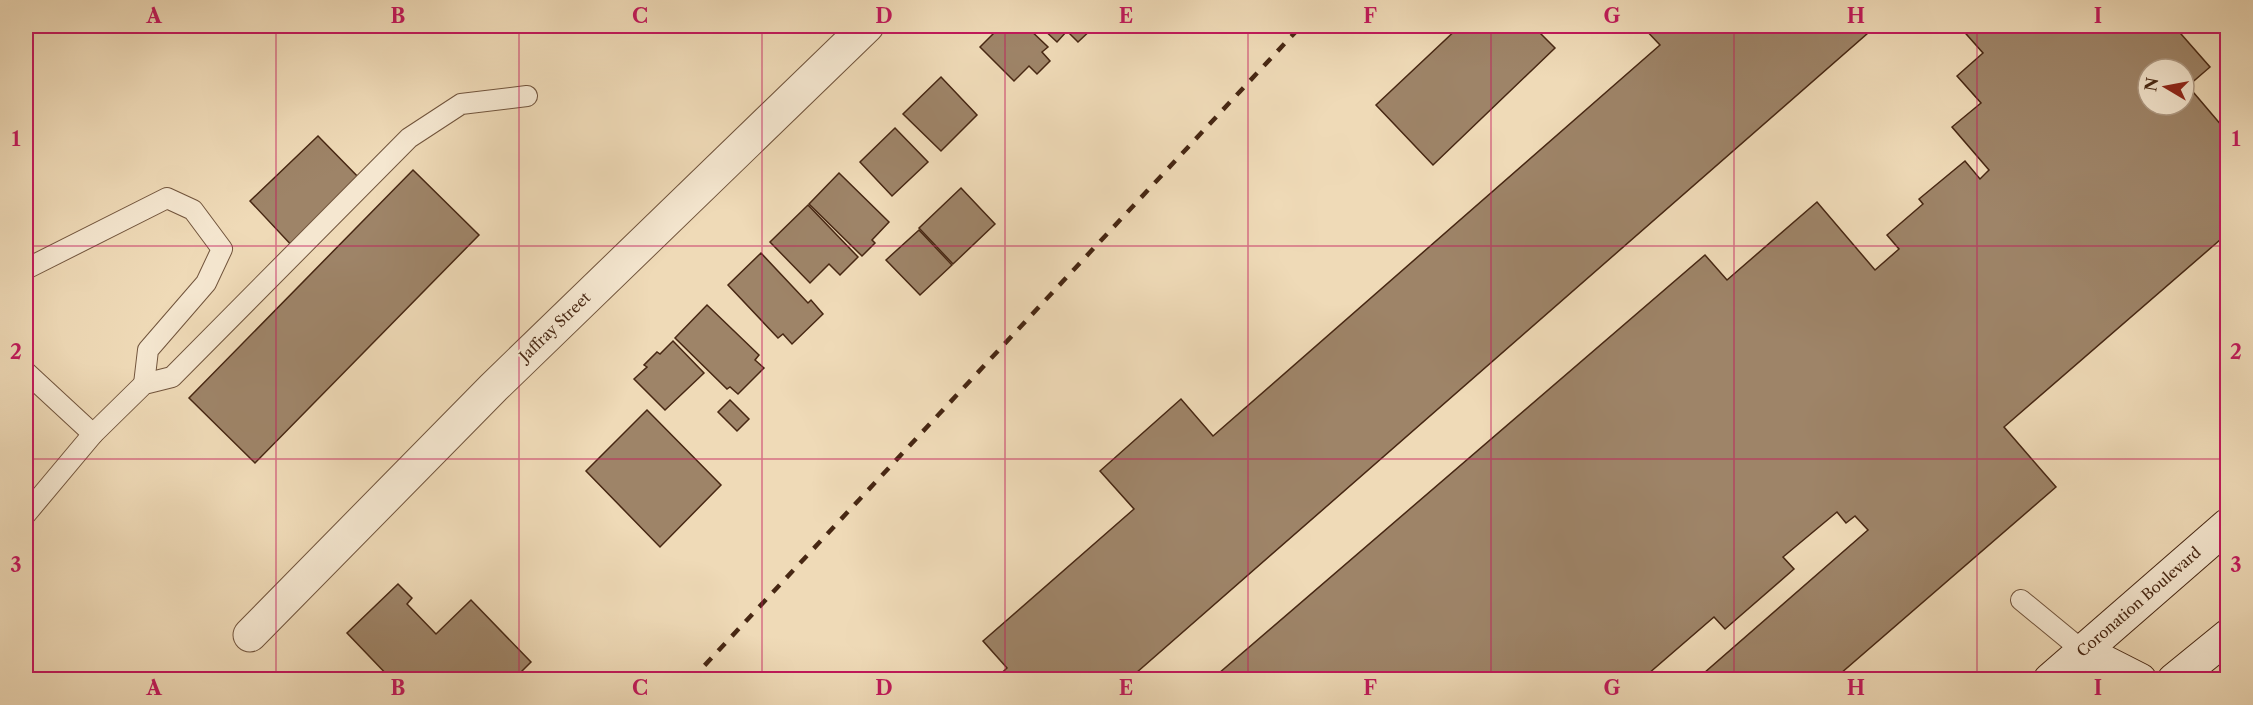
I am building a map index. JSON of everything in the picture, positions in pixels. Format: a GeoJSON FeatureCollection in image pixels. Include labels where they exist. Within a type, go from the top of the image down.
{"type":"FeatureCollection","features":[{"type":"Feature","properties":{"kind":"street","name":"Jaffray Street"},"geometry":{"type":"LineString","coordinates":[[250,635],[494,387],[867,26]]}},
{"type":"Feature","properties":{"kind":"street","name":"Coronation Boulevard"},"geometry":{"type":"LineString","coordinates":[[2050,680],[2228,525]]}},
{"type":"Feature","properties":{"kind":"street"},"geometry":{"type":"LineString","coordinates":[[2174,680],[2228,636]]}},
{"type":"Feature","properties":{"kind":"street"},"geometry":{"type":"LineString","coordinates":[[2083,651],[2140,680]]}},
{"type":"Feature","properties":{"kind":"lane"},"geometry":{"type":"LineString","coordinates":[[26,514],[93,434],[144,384],[172,377],[409,138],[461,104],[527,96]]}},
{"type":"Feature","properties":{"kind":"lane"},"geometry":{"type":"LineString","coordinates":[[26,269],[167,198],[193,210],[222,249],[206,283],[148,350],[144,384]]}},
{"type":"Feature","properties":{"kind":"lane"},"geometry":{"type":"LineString","coordinates":[[26,372],[93,434]]}},
{"type":"Feature","properties":{"kind":"lane"},"geometry":{"type":"LineString","coordinates":[[2021,600],[2083,651]]}},
{"type":"Feature","properties":{"kind":"building"},"geometry":{"type":"Polygon","coordinates":[[[1001,26],[1026,26],[1048,47],[1042,52],[1050,61],[1037,74],[1029,66],[1014,81],[980,47],[1001,26]]]}},
{"type":"Feature","properties":{"kind":"building"},"geometry":{"type":"Polygon","coordinates":[[[1040,26],[1095,26],[1078,42],[1067,31],[1057,42],[1040,26]]]}},
{"type":"Feature","properties":{"kind":"building"},"geometry":{"type":"Polygon","coordinates":[[[1460,26],[1533,26],[1555,48],[1433,165],[1376,105],[1460,26]]]}},
{"type":"Feature","properties":{"kind":"building"},"geometry":{"type":"Polygon","coordinates":[[[1642,26],[1876,26],[1128,680],[994,680],[1007,668],[983,641],[1134,509],[1100,471],[1181,399],[1213,436],[1660,45],[1642,26]]]}},
{"type":"Feature","properties":{"kind":"building"},"geometry":{"type":"Polygon","coordinates":[[[1959,26],[2174,26],[2210,67],[2196,79],[2196,57],[2136,57],[2136,117],[2196,117],[2196,95],[2228,133],[2228,233],[2004,427],[2056,487],[1833,680],[1696,680],[1868,530],[1855,516],[1846,523],[1837,512],[1783,557],[1794,569],[1725,629],[1714,617],[1641,680],[1211,680],[1705,255],[1727,280],[1817,202],[1875,270],[1899,249],[1887,235],[1923,204],[1919,199],[1965,161],[1980,179],[1989,170],[1952,127],[1981,103],[1957,76],[1983,53],[1959,26]]]}},
{"type":"Feature","properties":{"kind":"building"},"geometry":{"type":"Polygon","coordinates":[[[941,77],[977,115],[941,151],[903,114],[941,77]]]}},
{"type":"Feature","properties":{"kind":"building"},"geometry":{"type":"Polygon","coordinates":[[[895,128],[928,162],[892,196],[860,162],[895,128]]]}},
{"type":"Feature","properties":{"kind":"building"},"geometry":{"type":"Polygon","coordinates":[[[318,136],[364,183],[295,249],[250,201],[318,136]]]}},
{"type":"Feature","properties":{"kind":"building"},"geometry":{"type":"Polygon","coordinates":[[[413,170],[479,235],[255,463],[189,398],[413,170]]]}},
{"type":"Feature","properties":{"kind":"building"},"geometry":{"type":"Polygon","coordinates":[[[839,173],[889,222],[872,240],[875,243],[862,256],[809,204],[839,173]]]}},
{"type":"Feature","properties":{"kind":"building"},"geometry":{"type":"Polygon","coordinates":[[[961,188],[995,224],[953,264],[919,228],[961,188]]]}},
{"type":"Feature","properties":{"kind":"building"},"geometry":{"type":"Polygon","coordinates":[[[808,205],[858,257],[840,275],[829,264],[810,283],[770,242],[808,205]]]}},
{"type":"Feature","properties":{"kind":"building"},"geometry":{"type":"Polygon","coordinates":[[[919,230],[952,265],[920,295],[886,260],[919,230]]]}},
{"type":"Feature","properties":{"kind":"building"},"geometry":{"type":"Polygon","coordinates":[[[761,253],[808,303],[811,300],[823,314],[792,344],[783,334],[778,338],[728,285],[761,253]]]}},
{"type":"Feature","properties":{"kind":"building"},"geometry":{"type":"Polygon","coordinates":[[[707,305],[759,355],[755,360],[764,368],[738,394],[730,387],[727,389],[675,338],[707,305]]]}},
{"type":"Feature","properties":{"kind":"building"},"geometry":{"type":"Polygon","coordinates":[[[673,341],[704,373],[665,410],[634,379],[647,367],[644,365],[657,352],[660,354],[673,341]]]}},
{"type":"Feature","properties":{"kind":"building"},"geometry":{"type":"Polygon","coordinates":[[[730,400],[749,419],[737,431],[718,412],[730,400]]]}},
{"type":"Feature","properties":{"kind":"building"},"geometry":{"type":"Polygon","coordinates":[[[647,410],[721,485],[660,547],[586,471],[647,410]]]}},
{"type":"Feature","properties":{"kind":"building"},"geometry":{"type":"Polygon","coordinates":[[[398,584],[412,598],[407,604],[436,634],[471,600],[531,662],[513,680],[392,680],[347,633],[398,584]]]}},
{"type":"Feature","properties":{"kind":"railway"},"geometry":{"type":"LineString","coordinates":[[691,680],[1301,26]]}}]}
